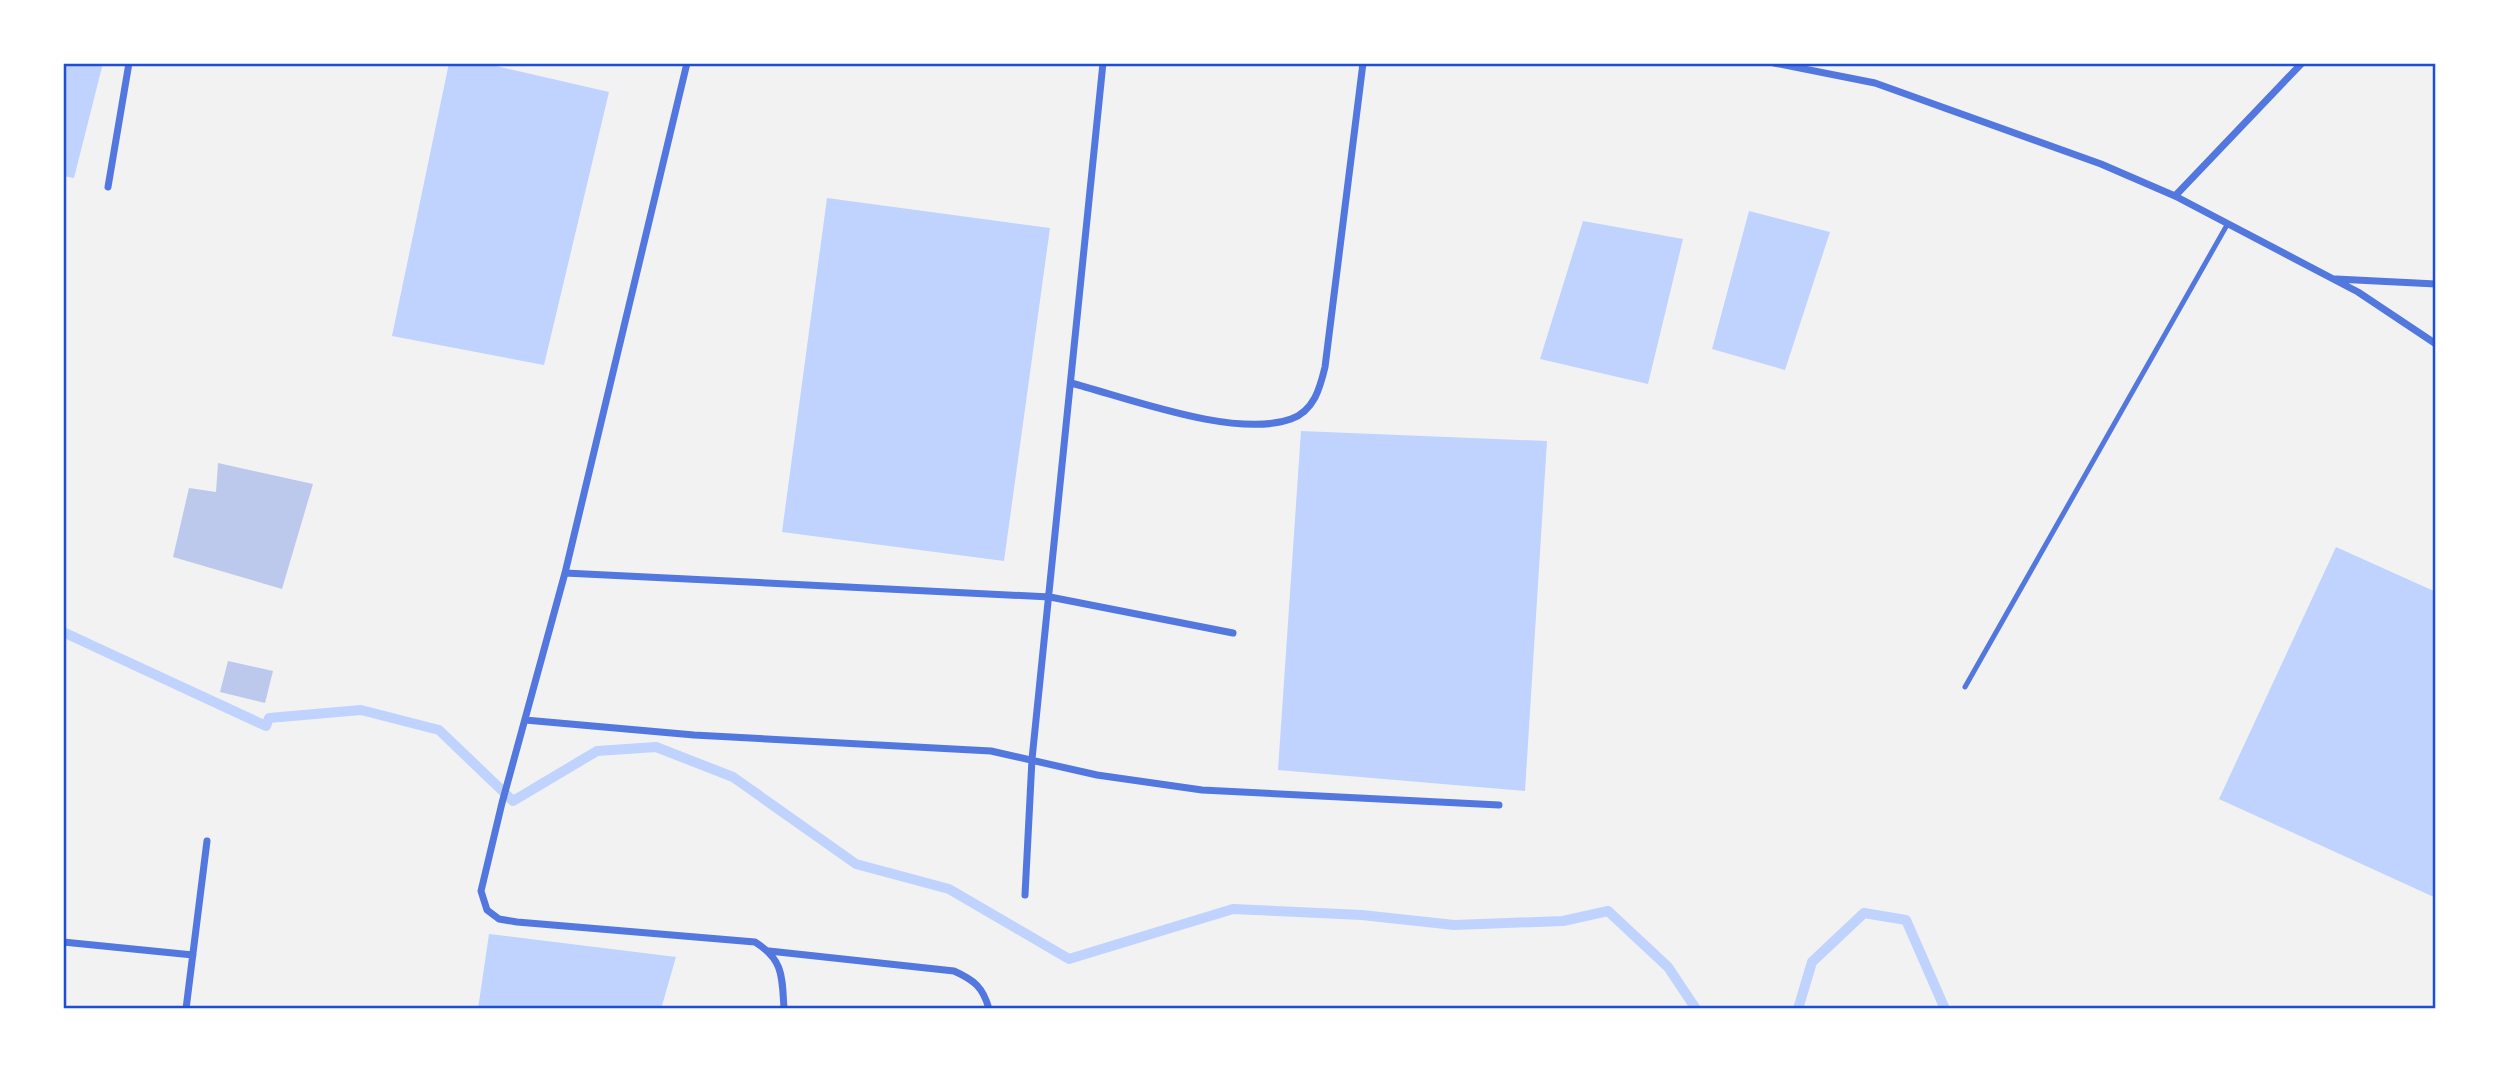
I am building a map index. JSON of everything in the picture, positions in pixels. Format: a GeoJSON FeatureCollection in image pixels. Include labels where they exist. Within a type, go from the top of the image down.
{"type":"FeatureCollection","features":[{"type":"Feature","properties":{"kind":"street"},"geometry":{"type":"LineString","coordinates":[[108,187],[128,63]]}},
{"type":"Feature","properties":{"kind":"street"},"geometry":{"type":"LineString","coordinates":[[687,63],[565,573],[508,778],[481,891],[486,911],[499,919],[755,942],[769,951],[954,971],[970,978],[984,990],[989,1009]]}},
{"type":"Feature","properties":{"kind":"street"},"geometry":{"type":"LineString","coordinates":[[1025,895],[1032,759],[1103,63]]}},
{"type":"Feature","properties":{"kind":"street"},"geometry":{"type":"LineString","coordinates":[[1071,383],[1227,423],[1263,424],[1293,418],[1310,405],[1319,392],[1325,367],[1363,63]]}},
{"type":"Feature","properties":{"kind":"street"},"geometry":{"type":"LineString","coordinates":[[1774,63],[1875,83],[1996,124],[2175,196],[2332,279],[2436,344]]}},
{"type":"Feature","properties":{"kind":"street"},"geometry":{"type":"LineString","coordinates":[[2175,196],[2302,63]]}},
{"type":"Feature","properties":{"kind":"street"},"geometry":{"type":"LineString","coordinates":[[2332,279],[2436,284]]}},
{"type":"Feature","properties":{"kind":"street"},"geometry":{"type":"LineString","coordinates":[[565,573],[1049,597],[1233,633]]}},
{"type":"Feature","properties":{"kind":"street"},"geometry":{"type":"LineString","coordinates":[[525,720],[694,735],[992,751],[1097,775],[1202,790],[1499,805]]}},
{"type":"Feature","properties":{"kind":"street"},"geometry":{"type":"LineString","coordinates":[[186,1009],[207,841]]}},
{"type":"Feature","properties":{"kind":"street"},"geometry":{"type":"LineString","coordinates":[[63,942],[193,956]]}},
{"type":"Feature","properties":{"kind":"street"},"geometry":{"type":"LineString","coordinates":[[769,951],[782,978],[784,1009]]}},
{"type":"Feature","properties":{"kind":"lane"},"geometry":{"type":"LineString","coordinates":[[1965,687],[2227,225]]}},
{"type":"Feature","properties":{"kind":"water"},"geometry":{"type":"Polygon","coordinates":[[[63,63],[103,63],[74,178],[63,176],[63,63]]]}},
{"type":"Feature","properties":{"kind":"water"},"geometry":{"type":"Polygon","coordinates":[[[449,63],[483,63],[609,92],[544,365],[392,336],[449,63]]]}},
{"type":"Feature","properties":{"kind":"water"},"geometry":{"type":"Polygon","coordinates":[[[827,198],[1050,228],[1004,561],[782,532],[827,198]]]}},
{"type":"Feature","properties":{"kind":"water"},"geometry":{"type":"Polygon","coordinates":[[[1749,211],[1830,232],[1785,370],[1712,349],[1749,211]]]}},
{"type":"Feature","properties":{"kind":"water"},"geometry":{"type":"Polygon","coordinates":[[[1583,221],[1683,239],[1648,384],[1540,359],[1583,221]]]}},
{"type":"Feature","properties":{"kind":"water"},"geometry":{"type":"Polygon","coordinates":[[[1301,431],[1547,441],[1525,791],[1278,770],[1301,431]]]}},
{"type":"Feature","properties":{"kind":"water"},"geometry":{"type":"Polygon","coordinates":[[[2336,547],[2436,592],[2436,898],[2219,799],[2336,547]]]}},
{"type":"Feature","properties":{"kind":"water"},"geometry":{"type":"Polygon","coordinates":[[[489,934],[676,957],[661,1009],[478,1009],[489,934]]]}},
{"type":"Feature","properties":{"kind":"building"},"geometry":{"type":"Polygon","coordinates":[[[218,463],[313,484],[282,589],[173,557],[189,488],[216,492],[218,463]]]}},
{"type":"Feature","properties":{"kind":"building"},"geometry":{"type":"Polygon","coordinates":[[[228,661],[273,671],[265,703],[220,692],[228,661]]]}},
{"type":"Feature","properties":{"kind":"waterway"},"geometry":{"type":"LineString","coordinates":[[63,632],[266,726],[269,718],[361,710],[439,730],[513,801],[597,751],[656,747],[733,777],[856,864],[949,889],[1069,959],[1233,909],[1362,915],[1454,925],[1563,921],[1608,911],[1668,967],[1696,1009]]}},
{"type":"Feature","properties":{"kind":"waterway"},"geometry":{"type":"LineString","coordinates":[[1798,1009],[1812,962],[1864,913],[1906,920],[1945,1009]]}}]}
